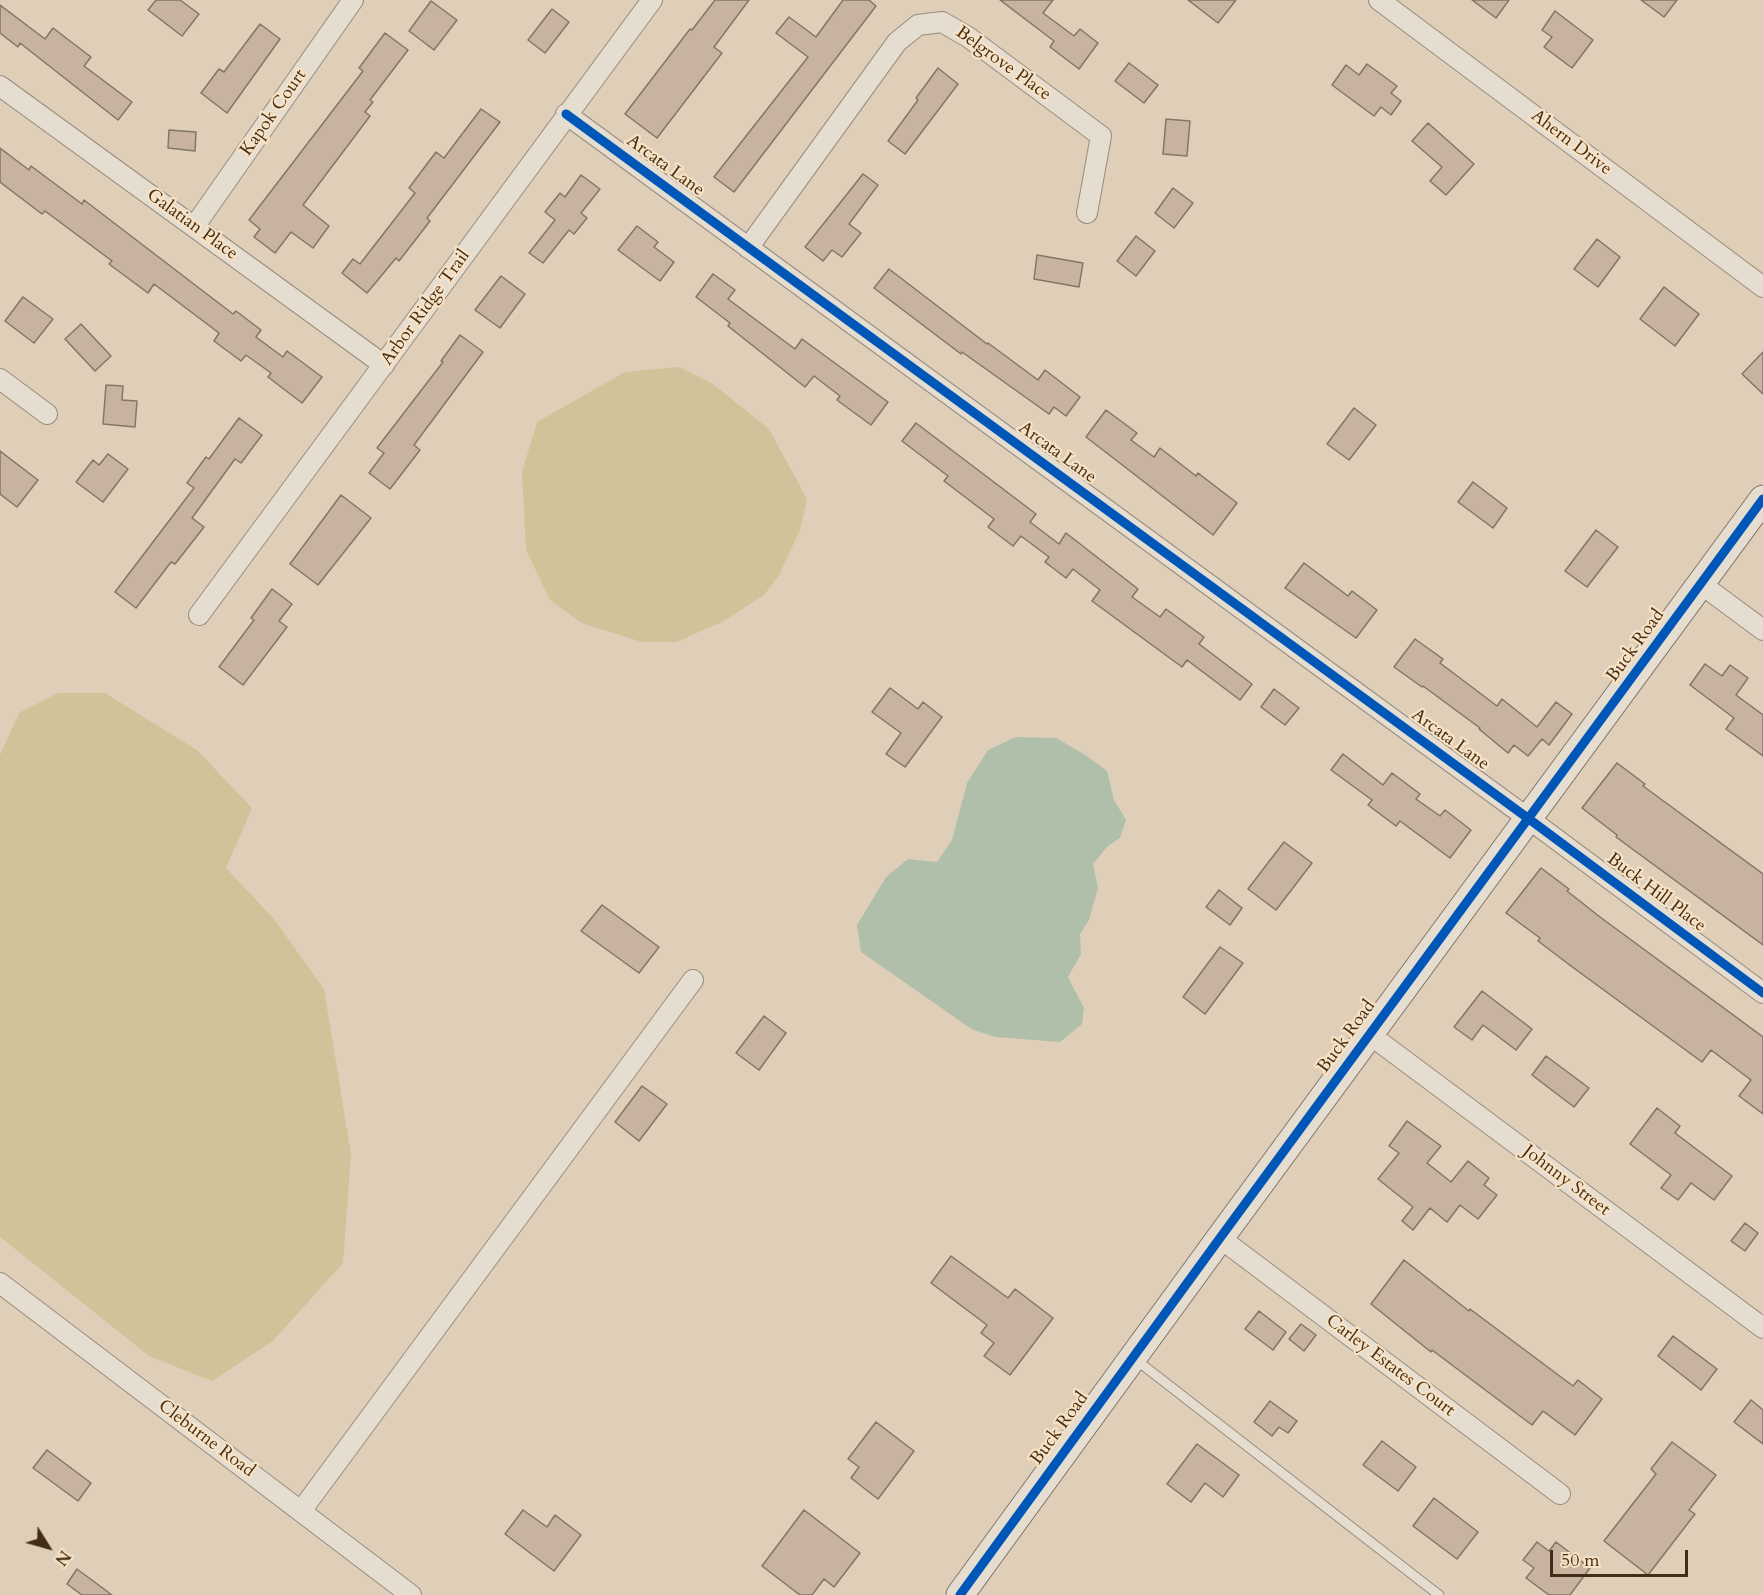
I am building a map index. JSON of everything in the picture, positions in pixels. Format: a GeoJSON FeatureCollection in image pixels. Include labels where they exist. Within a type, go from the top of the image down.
{"type":"FeatureCollection","features":[{"type":"Feature","properties":{"kind":"street","name":"Kapok Court"},"geometry":{"type":"LineString","coordinates":[[194,227],[353,0]]}},
{"type":"Feature","properties":{"kind":"street","name":"Arbor Ridge Trail"},"geometry":{"type":"LineString","coordinates":[[199,615],[652,0]]}},
{"type":"Feature","properties":{"kind":"street","name":"Ahern Drive"},"geometry":{"type":"LineString","coordinates":[[1379,0],[1763,287]]}},
{"type":"Feature","properties":{"kind":"street","name":"Belgrove Place"},"geometry":{"type":"LineString","coordinates":[[748,248],[897,42],[918,25],[942,22],[968,37],[1101,136],[1087,213]]}},
{"type":"Feature","properties":{"kind":"street","name":"Galatian Place"},"geometry":{"type":"LineString","coordinates":[[0,86],[384,365]]}},
{"type":"Feature","properties":{"kind":"street","name":"Arcata Lane"},"geometry":{"type":"LineString","coordinates":[[566,114],[1529,819]]}},
{"type":"Feature","properties":{"kind":"street"},"geometry":{"type":"LineString","coordinates":[[0,379],[47,414]]}},
{"type":"Feature","properties":{"kind":"street","name":"Buck Road"},"geometry":{"type":"LineString","coordinates":[[960,1595],[1369,1034],[1763,500]]}},
{"type":"Feature","properties":{"kind":"street"},"geometry":{"type":"LineString","coordinates":[[1701,584],[1763,630]]}},
{"type":"Feature","properties":{"kind":"street","name":"Buck Hill Place"},"geometry":{"type":"LineString","coordinates":[[1529,819],[1763,993]]}},
{"type":"Feature","properties":{"kind":"street"},"geometry":{"type":"LineString","coordinates":[[301,1511],[693,980]]}},
{"type":"Feature","properties":{"kind":"street","name":"Johnny Street"},"geometry":{"type":"LineString","coordinates":[[1369,1034],[1763,1328]]}},
{"type":"Feature","properties":{"kind":"street","name":"Carley Estates Court"},"geometry":{"type":"LineString","coordinates":[[1220,1238],[1560,1494]]}},
{"type":"Feature","properties":{"kind":"street","name":"Cleburne Road"},"geometry":{"type":"LineString","coordinates":[[0,1283],[411,1595]]}},
{"type":"Feature","properties":{"kind":"lane"},"geometry":{"type":"LineString","coordinates":[[1133,1358],[1439,1595]]}},
{"type":"Feature","properties":{"kind":"shaded area"},"geometry":{"type":"Polygon","coordinates":[[[679,367],[713,384],[769,429],[807,499],[800,530],[779,575],[764,595],[722,622],[676,642],[642,642],[581,623],[550,600],[526,550],[522,472],[537,422],[625,372],[679,367]]]}},
{"type":"Feature","properties":{"kind":"shaded area"},"geometry":{"type":"Polygon","coordinates":[[[58,693],[105,693],[197,750],[252,808],[226,868],[274,919],[324,989],[351,1154],[343,1263],[273,1341],[212,1381],[149,1356],[0,1237],[0,755],[19,713],[58,693]]]}},
{"type":"Feature","properties":{"kind":"shaded area"},"geometry":{"type":"Polygon","coordinates":[[[1016,737],[1056,738],[1107,771],[1114,800],[1126,820],[1120,838],[1108,846],[1093,864],[1098,888],[1089,920],[1080,934],[1081,954],[1068,977],[1084,1008],[1082,1024],[1060,1042],[996,1037],[973,1030],[861,952],[857,925],[886,877],[908,859],[937,862],[952,840],[967,783],[988,750],[1016,737]]]}},
{"type":"Feature","properties":{"kind":"building"},"geometry":{"type":"Polygon","coordinates":[[[156,0],[180,0],[199,14],[182,36],[148,10],[156,0]]]}},
{"type":"Feature","properties":{"kind":"building"},"geometry":{"type":"Polygon","coordinates":[[[715,0],[749,0],[714,47],[722,53],[657,138],[625,114],[715,0]]]}},
{"type":"Feature","properties":{"kind":"building"},"geometry":{"type":"Polygon","coordinates":[[[843,0],[869,0],[876,6],[734,192],[714,177],[808,57],[776,33],[789,17],[816,37],[843,0]]]}},
{"type":"Feature","properties":{"kind":"building"},"geometry":{"type":"Polygon","coordinates":[[[1000,0],[1053,0],[1043,13],[1074,36],[1080,29],[1098,43],[1079,69],[1050,47],[1054,41],[1000,0]]]}},
{"type":"Feature","properties":{"kind":"building"},"geometry":{"type":"Polygon","coordinates":[[[1188,0],[1236,0],[1218,23],[1188,0]]]}},
{"type":"Feature","properties":{"kind":"building"},"geometry":{"type":"Polygon","coordinates":[[[1472,0],[1509,0],[1496,18],[1472,0]]]}},
{"type":"Feature","properties":{"kind":"building"},"geometry":{"type":"Polygon","coordinates":[[[1641,0],[1677,0],[1664,17],[1641,0]]]}},
{"type":"Feature","properties":{"kind":"building"},"geometry":{"type":"Polygon","coordinates":[[[431,1],[457,20],[434,50],[409,31],[431,1]]]}},
{"type":"Feature","properties":{"kind":"building"},"geometry":{"type":"Polygon","coordinates":[[[0,5],[45,39],[53,28],[91,57],[84,66],[132,102],[118,120],[20,43],[18,47],[0,33],[0,5]]]}},
{"type":"Feature","properties":{"kind":"building"},"geometry":{"type":"Polygon","coordinates":[[[552,9],[569,22],[545,53],[528,40],[552,9]]]}},
{"type":"Feature","properties":{"kind":"building"},"geometry":{"type":"Polygon","coordinates":[[[1555,11],[1593,40],[1572,68],[1544,47],[1552,37],[1542,30],[1555,11]]]}},
{"type":"Feature","properties":{"kind":"building"},"geometry":{"type":"Polygon","coordinates":[[[260,24],[280,39],[227,113],[201,93],[219,69],[224,72],[260,24]]]}},
{"type":"Feature","properties":{"kind":"building"},"geometry":{"type":"Polygon","coordinates":[[[385,33],[408,50],[370,100],[373,102],[365,112],[370,116],[303,205],[329,226],[313,248],[291,232],[275,253],[254,237],[260,229],[249,220],[363,71],[359,68],[385,33]]]}},
{"type":"Feature","properties":{"kind":"building"},"geometry":{"type":"Polygon","coordinates":[[[1129,63],[1158,85],[1144,103],[1115,81],[1129,63]]]}},
{"type":"Feature","properties":{"kind":"building"},"geometry":{"type":"Polygon","coordinates":[[[1367,64],[1397,86],[1391,93],[1401,101],[1391,115],[1381,107],[1374,116],[1332,85],[1346,65],[1359,75],[1367,64]]]}},
{"type":"Feature","properties":{"kind":"building"},"geometry":{"type":"Polygon","coordinates":[[[938,68],[958,84],[905,154],[888,141],[938,68]]]}},
{"type":"Feature","properties":{"kind":"building"},"geometry":{"type":"Polygon","coordinates":[[[481,109],[500,122],[427,218],[430,221],[399,261],[396,258],[367,293],[342,273],[353,259],[360,264],[415,193],[409,188],[436,152],[444,158],[481,109]]]}},
{"type":"Feature","properties":{"kind":"building"},"geometry":{"type":"Polygon","coordinates":[[[1166,119],[1190,121],[1187,156],[1163,154],[1166,119]]]}},
{"type":"Feature","properties":{"kind":"building"},"geometry":{"type":"Polygon","coordinates":[[[1428,123],[1474,164],[1446,195],[1430,181],[1442,167],[1412,141],[1428,123]]]}},
{"type":"Feature","properties":{"kind":"building"},"geometry":{"type":"Polygon","coordinates":[[[169,130],[196,132],[195,151],[168,148],[169,130]]]}},
{"type":"Feature","properties":{"kind":"building"},"geometry":{"type":"Polygon","coordinates":[[[0,148],[29,170],[31,166],[82,204],[84,200],[233,314],[236,311],[261,330],[256,337],[283,357],[287,351],[322,377],[302,403],[268,377],[271,373],[246,355],[241,361],[214,341],[219,333],[154,284],[148,293],[109,264],[112,261],[45,211],[42,214],[0,182],[0,148]]]}},
{"type":"Feature","properties":{"kind":"building"},"geometry":{"type":"Polygon","coordinates":[[[863,174],[878,185],[849,224],[861,233],[842,257],[832,250],[823,261],[805,247],[863,174]]]}},
{"type":"Feature","properties":{"kind":"building"},"geometry":{"type":"Polygon","coordinates":[[[581,175],[600,189],[581,213],[587,218],[574,234],[569,230],[543,263],[529,253],[555,220],[545,212],[560,193],[565,197],[581,175]]]}},
{"type":"Feature","properties":{"kind":"building"},"geometry":{"type":"Polygon","coordinates":[[[1173,188],[1193,203],[1174,228],[1155,213],[1173,188]]]}},
{"type":"Feature","properties":{"kind":"building"},"geometry":{"type":"Polygon","coordinates":[[[637,226],[658,242],[654,247],[674,262],[660,281],[618,250],[637,226]]]}},
{"type":"Feature","properties":{"kind":"building"},"geometry":{"type":"Polygon","coordinates":[[[1136,236],[1155,251],[1136,276],[1117,261],[1136,236]]]}},
{"type":"Feature","properties":{"kind":"building"},"geometry":{"type":"Polygon","coordinates":[[[1597,239],[1620,257],[1598,287],[1574,269],[1597,239]]]}},
{"type":"Feature","properties":{"kind":"building"},"geometry":{"type":"Polygon","coordinates":[[[1037,255],[1083,263],[1079,287],[1034,279],[1037,255]]]}},
{"type":"Feature","properties":{"kind":"building"},"geometry":{"type":"Polygon","coordinates":[[[889,269],[1038,380],[1045,370],[1080,397],[1066,416],[1054,407],[1049,414],[962,352],[961,354],[874,288],[889,269]]]}},
{"type":"Feature","properties":{"kind":"building"},"geometry":{"type":"Polygon","coordinates":[[[713,274],[735,290],[728,299],[795,349],[802,339],[888,402],[871,425],[837,400],[840,396],[814,376],[805,387],[728,326],[730,323],[696,297],[713,274]]]}},
{"type":"Feature","properties":{"kind":"building"},"geometry":{"type":"Polygon","coordinates":[[[501,276],[525,294],[500,328],[475,310],[501,276]]]}},
{"type":"Feature","properties":{"kind":"building"},"geometry":{"type":"Polygon","coordinates":[[[1664,287],[1699,314],[1675,346],[1640,319],[1664,287]]]}},
{"type":"Feature","properties":{"kind":"building"},"geometry":{"type":"Polygon","coordinates":[[[23,297],[53,319],[34,343],[5,321],[23,297]]]}},
{"type":"Feature","properties":{"kind":"building"},"geometry":{"type":"Polygon","coordinates":[[[81,324],[111,356],[95,371],[65,339],[81,324]]]}},
{"type":"Feature","properties":{"kind":"building"},"geometry":{"type":"Polygon","coordinates":[[[460,335],[483,352],[414,445],[420,450],[390,489],[369,473],[384,453],[377,448],[443,362],[441,361],[460,335]]]}},
{"type":"Feature","properties":{"kind":"building"},"geometry":{"type":"Polygon","coordinates":[[[1763,352],[1763,394],[1742,374],[1763,352]]]}},
{"type":"Feature","properties":{"kind":"building"},"geometry":{"type":"Polygon","coordinates":[[[106,385],[123,386],[122,400],[137,401],[135,427],[103,424],[106,385]]]}},
{"type":"Feature","properties":{"kind":"building"},"geometry":{"type":"Polygon","coordinates":[[[1354,408],[1376,425],[1349,460],[1327,444],[1354,408]]]}},
{"type":"Feature","properties":{"kind":"building"},"geometry":{"type":"Polygon","coordinates":[[[1106,410],[1137,433],[1131,440],[1154,457],[1160,448],[1196,476],[1198,473],[1237,503],[1213,535],[1086,437],[1106,410]]]}},
{"type":"Feature","properties":{"kind":"building"},"geometry":{"type":"Polygon","coordinates":[[[239,418],[262,435],[241,463],[235,459],[192,518],[204,527],[175,564],[171,562],[136,608],[115,592],[194,488],[187,483],[206,457],[209,459],[239,418]]]}},
{"type":"Feature","properties":{"kind":"building"},"geometry":{"type":"Polygon","coordinates":[[[916,423],[1036,514],[1030,522],[1059,544],[1066,533],[1138,589],[1132,597],[1160,617],[1166,609],[1204,637],[1199,644],[1252,684],[1240,700],[1187,660],[1182,667],[1092,601],[1100,590],[1073,569],[1066,578],[1045,562],[1049,557],[1021,536],[1013,546],[988,527],[994,519],[944,481],[948,476],[902,441],[916,423]]]}},
{"type":"Feature","properties":{"kind":"building"},"geometry":{"type":"Polygon","coordinates":[[[0,451],[38,480],[17,507],[0,494],[0,451]]]}},
{"type":"Feature","properties":{"kind":"building"},"geometry":{"type":"Polygon","coordinates":[[[108,454],[128,469],[103,502],[76,482],[93,460],[99,465],[108,454]]]}},
{"type":"Feature","properties":{"kind":"building"},"geometry":{"type":"Polygon","coordinates":[[[1473,482],[1507,508],[1493,528],[1458,502],[1473,482]]]}},
{"type":"Feature","properties":{"kind":"building"},"geometry":{"type":"Polygon","coordinates":[[[341,495],[371,518],[318,585],[290,564],[341,495]]]}},
{"type":"Feature","properties":{"kind":"building"},"geometry":{"type":"Polygon","coordinates":[[[1596,530],[1618,547],[1587,587],[1565,571],[1596,530]]]}},
{"type":"Feature","properties":{"kind":"building"},"geometry":{"type":"Polygon","coordinates":[[[1304,563],[1348,596],[1352,591],[1377,610],[1356,638],[1285,588],[1304,563]]]}},
{"type":"Feature","properties":{"kind":"building"},"geometry":{"type":"Polygon","coordinates":[[[272,589],[292,604],[279,621],[287,627],[243,685],[219,667],[254,620],[251,618],[272,589]]]}},
{"type":"Feature","properties":{"kind":"building"},"geometry":{"type":"Polygon","coordinates":[[[1415,639],[1443,659],[1440,663],[1497,706],[1502,699],[1537,727],[1556,702],[1572,714],[1549,745],[1542,739],[1528,756],[1514,745],[1508,753],[1480,728],[1394,667],[1415,639]]]}},
{"type":"Feature","properties":{"kind":"building"},"geometry":{"type":"Polygon","coordinates":[[[1705,664],[1722,676],[1730,665],[1748,678],[1736,695],[1763,715],[1763,756],[1726,729],[1734,718],[1690,685],[1705,664]]]}},
{"type":"Feature","properties":{"kind":"building"},"geometry":{"type":"Polygon","coordinates":[[[890,688],[918,709],[923,702],[942,717],[905,767],[886,754],[901,733],[872,712],[890,688]]]}},
{"type":"Feature","properties":{"kind":"building"},"geometry":{"type":"Polygon","coordinates":[[[1274,689],[1299,708],[1285,725],[1261,707],[1274,689]]]}},
{"type":"Feature","properties":{"kind":"building"},"geometry":{"type":"Polygon","coordinates":[[[1343,754],[1383,785],[1392,773],[1420,794],[1416,799],[1440,816],[1445,810],[1471,830],[1450,858],[1400,821],[1396,826],[1368,805],[1372,800],[1331,770],[1343,754]]]}},
{"type":"Feature","properties":{"kind":"building"},"geometry":{"type":"Polygon","coordinates":[[[1617,763],[1645,784],[1643,786],[1763,874],[1763,945],[1616,837],[1617,835],[1582,808],[1617,763]]]}},
{"type":"Feature","properties":{"kind":"building"},"geometry":{"type":"Polygon","coordinates":[[[1284,842],[1312,863],[1276,910],[1248,889],[1284,842]]]}},
{"type":"Feature","properties":{"kind":"building"},"geometry":{"type":"Polygon","coordinates":[[[1541,868],[1600,917],[1763,1037],[1763,1114],[1739,1096],[1751,1080],[1711,1050],[1702,1062],[1538,941],[1540,938],[1506,913],[1541,868]]]}},
{"type":"Feature","properties":{"kind":"building"},"geometry":{"type":"Polygon","coordinates":[[[1219,890],[1242,908],[1230,925],[1206,907],[1219,890]]]}},
{"type":"Feature","properties":{"kind":"building"},"geometry":{"type":"Polygon","coordinates":[[[602,905],[659,947],[639,973],[581,931],[602,905]]]}},
{"type":"Feature","properties":{"kind":"building"},"geometry":{"type":"Polygon","coordinates":[[[1220,947],[1243,963],[1205,1014],[1183,997],[1220,947]]]}},
{"type":"Feature","properties":{"kind":"building"},"geometry":{"type":"Polygon","coordinates":[[[1482,991],[1532,1029],[1516,1050],[1483,1025],[1472,1040],[1454,1027],[1482,991]]]}},
{"type":"Feature","properties":{"kind":"building"},"geometry":{"type":"Polygon","coordinates":[[[764,1016],[786,1033],[759,1070],[736,1053],[764,1016]]]}},
{"type":"Feature","properties":{"kind":"building"},"geometry":{"type":"Polygon","coordinates":[[[1546,1056],[1589,1088],[1574,1107],[1532,1075],[1546,1056]]]}},
{"type":"Feature","properties":{"kind":"building"},"geometry":{"type":"Polygon","coordinates":[[[642,1086],[667,1104],[639,1141],[615,1122],[642,1086]]]}},
{"type":"Feature","properties":{"kind":"building"},"geometry":{"type":"Polygon","coordinates":[[[1657,1108],[1680,1126],[1675,1133],[1732,1176],[1714,1200],[1691,1183],[1678,1200],[1661,1188],[1671,1175],[1630,1144],[1657,1108]]]}},
{"type":"Feature","properties":{"kind":"building"},"geometry":{"type":"Polygon","coordinates":[[[1407,1121],[1441,1146],[1427,1163],[1451,1182],[1468,1161],[1489,1178],[1484,1185],[1497,1195],[1478,1219],[1460,1205],[1447,1222],[1430,1208],[1413,1230],[1402,1221],[1413,1207],[1378,1179],[1399,1153],[1389,1146],[1407,1121]]]}},
{"type":"Feature","properties":{"kind":"building"},"geometry":{"type":"Polygon","coordinates":[[[1745,1223],[1758,1233],[1745,1251],[1731,1241],[1745,1223]]]}},
{"type":"Feature","properties":{"kind":"building"},"geometry":{"type":"Polygon","coordinates":[[[951,1256],[1008,1298],[1015,1289],[1053,1318],[1010,1375],[984,1356],[994,1343],[981,1333],[987,1325],[931,1283],[951,1256]]]}},
{"type":"Feature","properties":{"kind":"building"},"geometry":{"type":"Polygon","coordinates":[[[1404,1260],[1469,1311],[1470,1309],[1573,1386],[1578,1380],[1602,1399],[1575,1435],[1543,1411],[1532,1425],[1432,1350],[1431,1352],[1371,1304],[1404,1260]]]}},
{"type":"Feature","properties":{"kind":"building"},"geometry":{"type":"Polygon","coordinates":[[[1259,1311],[1286,1332],[1273,1350],[1245,1329],[1259,1311]]]}},
{"type":"Feature","properties":{"kind":"building"},"geometry":{"type":"Polygon","coordinates":[[[1301,1324],[1316,1335],[1304,1351],[1289,1339],[1301,1324]]]}},
{"type":"Feature","properties":{"kind":"building"},"geometry":{"type":"Polygon","coordinates":[[[1673,1336],[1717,1369],[1701,1390],[1658,1356],[1673,1336]]]}},
{"type":"Feature","properties":{"kind":"building"},"geometry":{"type":"Polygon","coordinates":[[[1751,1400],[1763,1410],[1763,1444],[1734,1422],[1751,1400]]]}},
{"type":"Feature","properties":{"kind":"building"},"geometry":{"type":"Polygon","coordinates":[[[1270,1401],[1297,1421],[1288,1433],[1279,1427],[1272,1436],[1254,1422],[1270,1401]]]}},
{"type":"Feature","properties":{"kind":"building"},"geometry":{"type":"Polygon","coordinates":[[[876,1422],[914,1451],[878,1499],[851,1478],[859,1467],[848,1459],[876,1422]]]}},
{"type":"Feature","properties":{"kind":"building"},"geometry":{"type":"Polygon","coordinates":[[[1382,1441],[1416,1467],[1398,1491],[1363,1465],[1382,1441]]]}},
{"type":"Feature","properties":{"kind":"building"},"geometry":{"type":"Polygon","coordinates":[[[1672,1442],[1716,1475],[1689,1510],[1695,1514],[1648,1575],[1604,1541],[1656,1474],[1651,1469],[1672,1442]]]}},
{"type":"Feature","properties":{"kind":"building"},"geometry":{"type":"Polygon","coordinates":[[[1197,1444],[1239,1475],[1223,1497],[1205,1483],[1191,1502],[1167,1484],[1197,1444]]]}},
{"type":"Feature","properties":{"kind":"building"},"geometry":{"type":"Polygon","coordinates":[[[47,1450],[91,1483],[78,1501],[33,1468],[47,1450]]]}},
{"type":"Feature","properties":{"kind":"building"},"geometry":{"type":"Polygon","coordinates":[[[1434,1498],[1478,1532],[1457,1559],[1413,1526],[1434,1498]]]}},
{"type":"Feature","properties":{"kind":"building"},"geometry":{"type":"Polygon","coordinates":[[[523,1510],[547,1527],[555,1515],[581,1535],[554,1571],[505,1534],[523,1510]]]}},
{"type":"Feature","properties":{"kind":"building"},"geometry":{"type":"Polygon","coordinates":[[[804,1510],[860,1553],[834,1587],[824,1579],[812,1595],[800,1595],[762,1566],[804,1510]]]}},
{"type":"Feature","properties":{"kind":"building"},"geometry":{"type":"Polygon","coordinates":[[[1537,1542],[1549,1551],[1556,1542],[1590,1568],[1570,1595],[1549,1595],[1526,1578],[1534,1568],[1523,1560],[1537,1542]]]}},
{"type":"Feature","properties":{"kind":"building"},"geometry":{"type":"Polygon","coordinates":[[[77,1569],[112,1595],[82,1595],[67,1584],[77,1569]]]}},
{"type":"Feature","properties":{"kind":"cycle path"},"geometry":{"type":"LineString","coordinates":[[566,114],[1763,993]]}},
{"type":"Feature","properties":{"kind":"cycle path"},"geometry":{"type":"LineString","coordinates":[[960,1595],[1763,499]]}}]}
